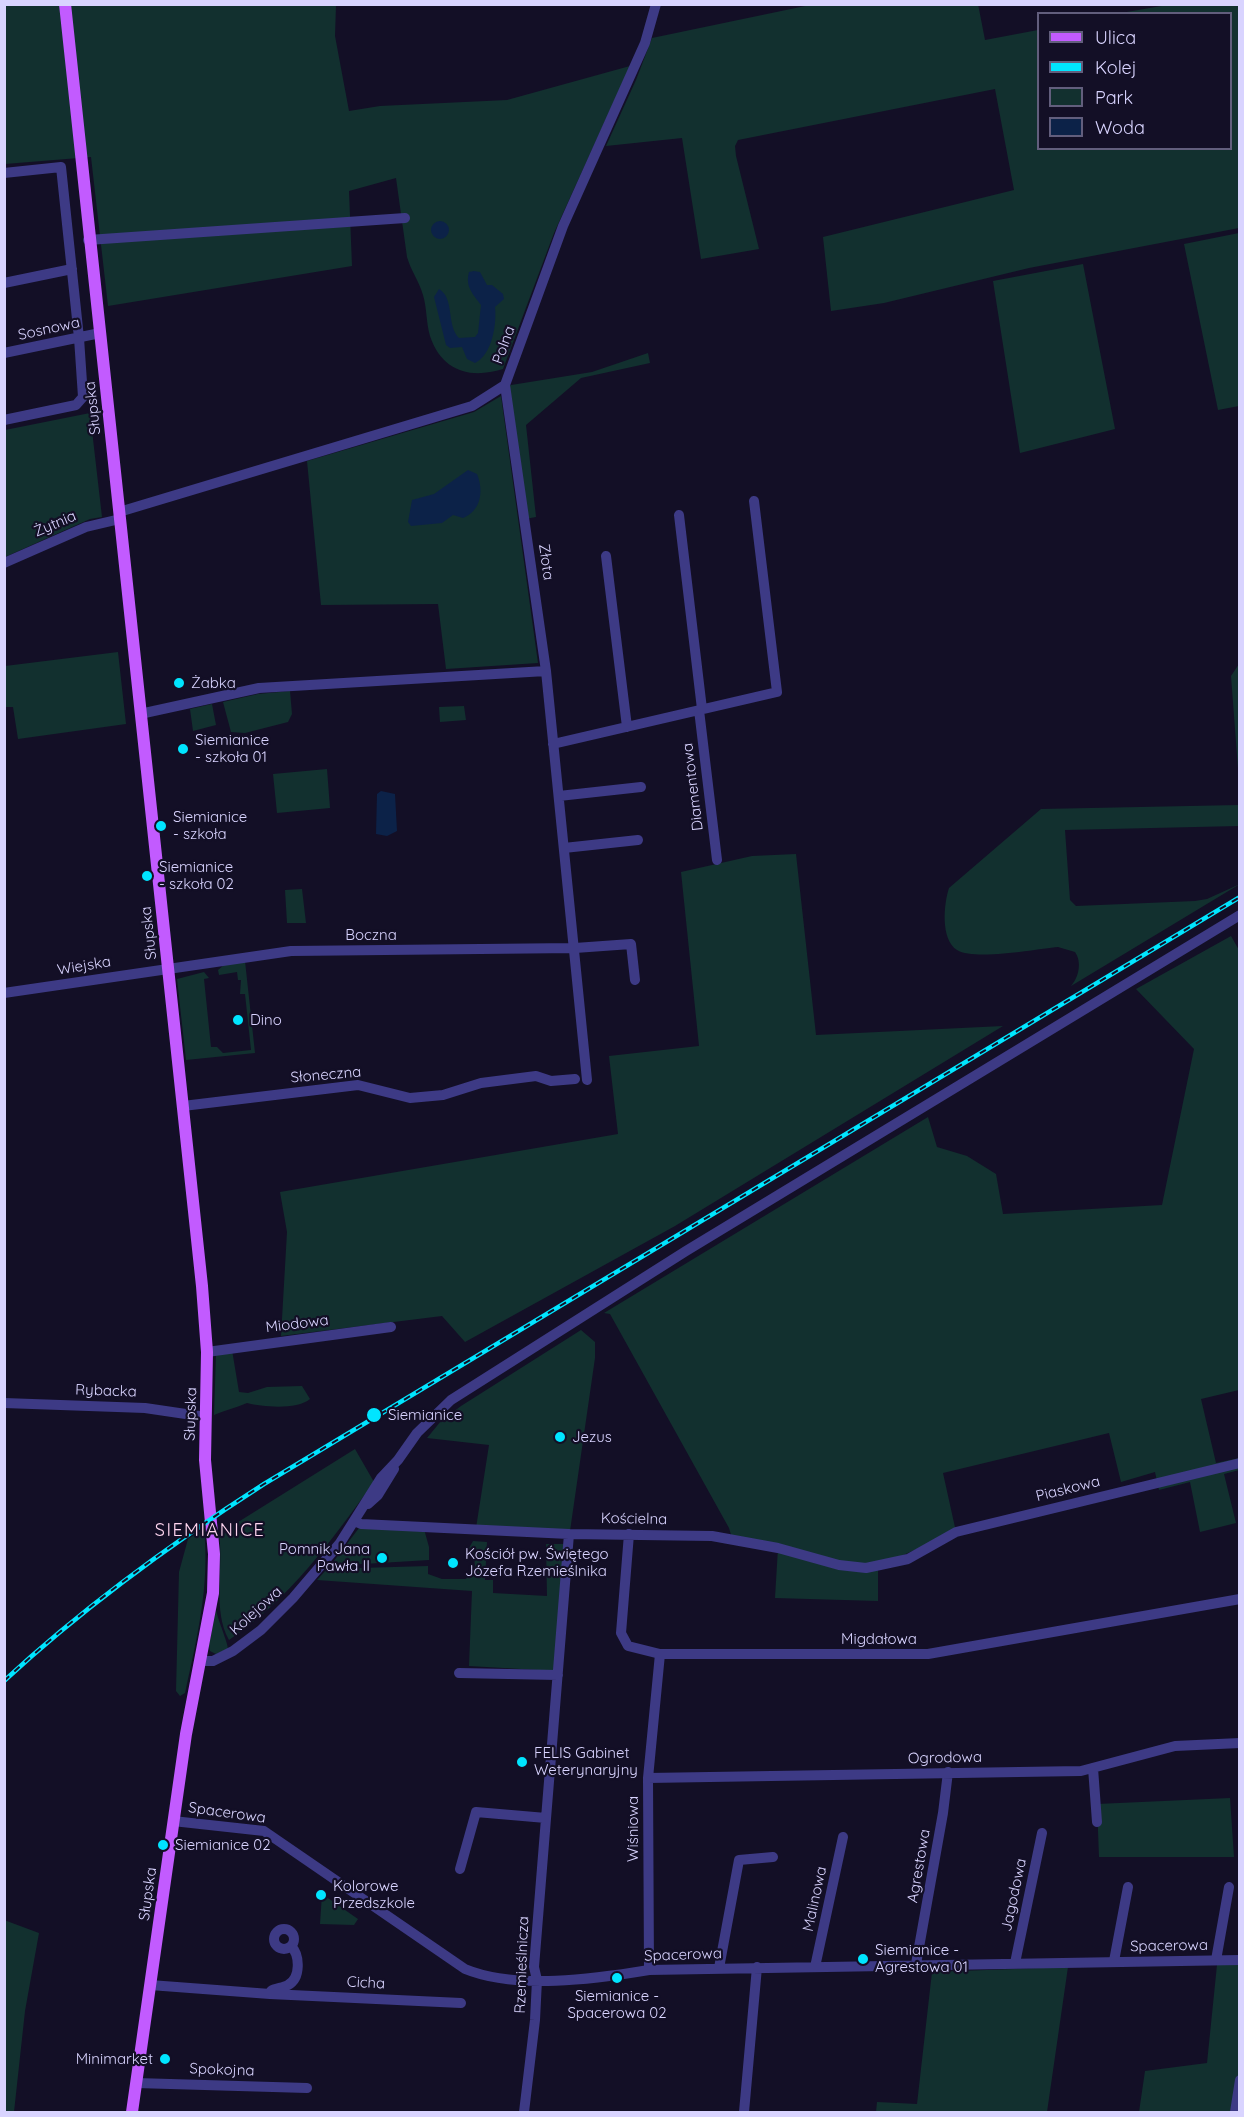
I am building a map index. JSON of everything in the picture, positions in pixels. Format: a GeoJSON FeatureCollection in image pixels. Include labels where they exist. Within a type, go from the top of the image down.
{"type":"FeatureCollection","features":[{"type":"Feature","properties":{"kind":"main road","name":"Słupska"},"geometry":{"type":"LineString","coordinates":[[65,4],[88,240],[183,1106],[207,1352],[205,1460],[211,1525],[213,1593],[173,1821],[132,2112]]}},
{"type":"Feature","properties":{"kind":"street","name":"Polna"},"geometry":{"type":"LineString","coordinates":[[119,516],[472,406],[505,385],[563,226],[645,43],[656,4]]}},
{"type":"Feature","properties":{"kind":"street"},"geometry":{"type":"LineString","coordinates":[[4,173],[61,167],[83,397],[76,405],[4,420]]}},
{"type":"Feature","properties":{"kind":"street"},"geometry":{"type":"LineString","coordinates":[[88,240],[405,218]]}},
{"type":"Feature","properties":{"kind":"street"},"geometry":{"type":"LineString","coordinates":[[4,283],[72,269]]}},
{"type":"Feature","properties":{"kind":"street","name":"Sosnowa"},"geometry":{"type":"LineString","coordinates":[[4,353],[100,333]]}},
{"type":"Feature","properties":{"kind":"street","name":"Złota"},"geometry":{"type":"LineString","coordinates":[[505,385],[546,671],[575,948],[581,1080]]}},
{"type":"Feature","properties":{"kind":"street"},"geometry":{"type":"LineString","coordinates":[[553,744],[777,692],[754,501]]}},
{"type":"Feature","properties":{"kind":"street"},"geometry":{"type":"LineString","coordinates":[[679,514],[701,710]]}},
{"type":"Feature","properties":{"kind":"street","name":"Żytnia"},"geometry":{"type":"LineString","coordinates":[[4,563],[86,527],[119,516]]}},
{"type":"Feature","properties":{"kind":"street"},"geometry":{"type":"LineString","coordinates":[[606,556],[627,727]]}},
{"type":"Feature","properties":{"kind":"street"},"geometry":{"type":"LineString","coordinates":[[140,714],[259,688],[546,671]]}},
{"type":"Feature","properties":{"kind":"street","name":"Diamentowa"},"geometry":{"type":"LineString","coordinates":[[701,710],[717,860]]}},
{"type":"Feature","properties":{"kind":"street"},"geometry":{"type":"LineString","coordinates":[[559,796],[641,787]]}},
{"type":"Feature","properties":{"kind":"street"},"geometry":{"type":"LineString","coordinates":[[564,848],[638,840]]}},
{"type":"Feature","properties":{"kind":"street","name":"Kolejowa"},"geometry":{"type":"LineString","coordinates":[[200,1661],[219,1659],[261,1630],[312,1578],[364,1508],[372,1491],[433,1416],[478,1381],[686,1251],[1239,915]]}},
{"type":"Feature","properties":{"kind":"street","name":"Boczna"},"geometry":{"type":"LineString","coordinates":[[168,970],[291,951],[575,948],[631,944],[635,980]]}},
{"type":"Feature","properties":{"kind":"street","name":"Wiejska"},"geometry":{"type":"LineString","coordinates":[[4,993],[168,970]]}},
{"type":"Feature","properties":{"kind":"street","name":"Słoneczna"},"geometry":{"type":"LineString","coordinates":[[183,1106],[358,1085],[410,1098],[443,1095],[481,1083],[536,1076],[551,1081],[581,1080]]}},
{"type":"Feature","properties":{"kind":"street","name":"Miodowa"},"geometry":{"type":"LineString","coordinates":[[207,1352],[391,1327]]}},
{"type":"Feature","properties":{"kind":"street","name":"Rybacka"},"geometry":{"type":"LineString","coordinates":[[4,1403],[145,1408],[206,1417]]}},
{"type":"Feature","properties":{"kind":"street","name":"Piaskowa"},"geometry":{"type":"LineString","coordinates":[[908,1559],[956,1532],[1239,1463]]}},
{"type":"Feature","properties":{"kind":"street","name":"Kościelna"},"geometry":{"type":"LineString","coordinates":[[354,1521],[361,1524],[569,1534],[732,1538],[839,1565],[866,1568],[908,1559]]}},
{"type":"Feature","properties":{"kind":"street","name":"Rzemieślnicza"},"geometry":{"type":"LineString","coordinates":[[524,2112],[537,1980],[534,1967],[569,1534]]}},
{"type":"Feature","properties":{"kind":"street","name":"Migdałowa"},"geometry":{"type":"LineString","coordinates":[[629,1534],[621,1633],[628,1646],[660,1654],[928,1654],[1239,1599]]}},
{"type":"Feature","properties":{"kind":"street","name":"Wiśniowa"},"geometry":{"type":"LineString","coordinates":[[649,1970],[648,1778],[660,1654]]}},
{"type":"Feature","properties":{"kind":"street"},"geometry":{"type":"LineString","coordinates":[[459,1673],[558,1676]]}},
{"type":"Feature","properties":{"kind":"street","name":"Ogrodowa"},"geometry":{"type":"LineString","coordinates":[[648,1778],[1081,1771],[1175,1746],[1239,1743]]}},
{"type":"Feature","properties":{"kind":"street"},"geometry":{"type":"LineString","coordinates":[[1093,1767],[1096,1822]]}},
{"type":"Feature","properties":{"kind":"street","name":"Agrestowa"},"geometry":{"type":"LineString","coordinates":[[916,1964],[943,1813],[948,1772]]}},
{"type":"Feature","properties":{"kind":"street"},"geometry":{"type":"LineString","coordinates":[[460,1869],[476,1812],[546,1818]]}},
{"type":"Feature","properties":{"kind":"street","name":"Spacerowa"},"geometry":{"type":"LineString","coordinates":[[173,1821],[264,1831],[465,1969],[482,1976],[537,1980],[614,1976],[649,1970],[719,1968],[1239,1960]]}},
{"type":"Feature","properties":{"kind":"street","name":"Jagodowa"},"geometry":{"type":"LineString","coordinates":[[1015,1963],[1042,1833]]}},
{"type":"Feature","properties":{"kind":"street","name":"Malinowa"},"geometry":{"type":"LineString","coordinates":[[815,1967],[843,1837]]}},
{"type":"Feature","properties":{"kind":"street"},"geometry":{"type":"LineString","coordinates":[[719,1968],[739,1860],[773,1857]]}},
{"type":"Feature","properties":{"kind":"street"},"geometry":{"type":"LineString","coordinates":[[1114,1961],[1128,1887]]}},
{"type":"Feature","properties":{"kind":"street"},"geometry":{"type":"LineString","coordinates":[[1216,1960],[1229,1887]]}},
{"type":"Feature","properties":{"kind":"street"},"geometry":{"type":"LineString","coordinates":[[270,1994],[271,1990],[289,1984],[295,1978],[298,1957],[291,1946]]}},
{"type":"Feature","properties":{"kind":"street"},"geometry":{"type":"LineString","coordinates":[[744,2112],[757,1967]]}},
{"type":"Feature","properties":{"kind":"street","name":"Cicha"},"geometry":{"type":"LineString","coordinates":[[150,1985],[270,1994],[461,2003]]}},
{"type":"Feature","properties":{"kind":"street"},"geometry":{"type":"LineString","coordinates":[[1235,2112],[1239,2080]]}},
{"type":"Feature","properties":{"kind":"street","name":"Spokojna"},"geometry":{"type":"LineString","coordinates":[[136,2082],[308,2088]]}},
{"type":"Feature","properties":{"kind":"green space"},"geometry":{"type":"Polygon","coordinates":[[[978,4],[985,40],[1037,30],[1037,150],[1232,150],[1232,12],[1127,12],[1167,5],[1239,5],[1239,228],[1029,268],[884,303],[831,311],[823,237],[1014,190],[995,89],[738,140],[735,146],[736,156],[759,249],[701,259],[682,138],[606,146],[652,38],[810,5],[978,4]]]}},
{"type":"Feature","properties":{"kind":"green space"},"geometry":{"type":"Polygon","coordinates":[[[5,5],[336,5],[335,36],[349,111],[380,106],[507,100],[630,66],[554,233],[503,369],[480,373],[469,372],[459,370],[442,358],[430,336],[423,295],[407,257],[396,178],[349,191],[352,266],[108,306],[91,157],[5,164],[5,5]]]}},
{"type":"Feature","properties":{"kind":"green space"},"geometry":{"type":"Polygon","coordinates":[[[1239,233],[1239,406],[1218,410],[1184,244],[1239,233]]]}},
{"type":"Feature","properties":{"kind":"green space"},"geometry":{"type":"Polygon","coordinates":[[[1083,264],[1115,429],[1020,453],[993,281],[1083,264]]]}},
{"type":"Feature","properties":{"kind":"green space"},"geometry":{"type":"Polygon","coordinates":[[[648,353],[650,363],[581,378],[526,425],[536,517],[525,519],[505,386],[592,372],[648,353]]]}},
{"type":"Feature","properties":{"kind":"green space"},"geometry":{"type":"Polygon","coordinates":[[[501,396],[538,663],[446,669],[438,604],[321,605],[307,461],[474,412],[501,396]]]}},
{"type":"Feature","properties":{"kind":"green space"},"geometry":{"type":"Polygon","coordinates":[[[90,413],[102,517],[90,519],[5,557],[5,430],[90,413]]]}},
{"type":"Feature","properties":{"kind":"green space"},"geometry":{"type":"Polygon","coordinates":[[[118,652],[126,724],[18,739],[13,707],[5,707],[5,666],[118,652]]]}},
{"type":"Feature","properties":{"kind":"green space"},"geometry":{"type":"Polygon","coordinates":[[[1239,664],[1239,782],[1231,676],[1239,664]]]}},
{"type":"Feature","properties":{"kind":"green space"},"geometry":{"type":"Polygon","coordinates":[[[290,691],[292,714],[288,722],[245,733],[231,732],[223,702],[258,694],[290,691]]]}},
{"type":"Feature","properties":{"kind":"green space"},"geometry":{"type":"Polygon","coordinates":[[[212,704],[216,725],[193,731],[190,709],[212,704]]]}},
{"type":"Feature","properties":{"kind":"green space"},"geometry":{"type":"Polygon","coordinates":[[[464,706],[466,720],[440,722],[439,707],[464,706]]]}},
{"type":"Feature","properties":{"kind":"green space"},"geometry":{"type":"Polygon","coordinates":[[[327,769],[330,808],[277,813],[273,774],[327,769]]]}},
{"type":"Feature","properties":{"kind":"green space"},"geometry":{"type":"Polygon","coordinates":[[[1239,805],[1239,826],[1065,830],[1070,900],[1076,906],[1195,901],[1207,899],[1240,884],[1071,986],[1079,969],[1075,952],[1058,947],[991,954],[966,953],[957,950],[948,938],[945,911],[949,888],[1041,809],[1239,805]]]}},
{"type":"Feature","properties":{"kind":"green space"},"geometry":{"type":"Polygon","coordinates":[[[796,854],[816,1035],[1003,1026],[675,1226],[465,1342],[442,1316],[281,1336],[287,1232],[280,1192],[618,1134],[609,1056],[699,1046],[681,872],[752,856],[796,854]]]}},
{"type":"Feature","properties":{"kind":"green space"},"geometry":{"type":"Polygon","coordinates":[[[302,889],[306,923],[287,923],[285,890],[302,889]]]}},
{"type":"Feature","properties":{"kind":"green space"},"geometry":{"type":"Polygon","coordinates":[[[1231,936],[1239,950],[1239,1390],[1201,1399],[1216,1463],[1239,1458],[1239,1470],[1224,1474],[1236,1523],[1200,1532],[1190,1482],[1159,1490],[1155,1472],[1121,1482],[1109,1433],[943,1473],[956,1532],[878,1566],[878,1601],[775,1598],[778,1548],[732,1538],[729,1528],[610,1314],[604,1313],[928,1117],[937,1147],[967,1156],[996,1174],[1003,1214],[1162,1205],[1194,1049],[1136,989],[1231,936]]]}},
{"type":"Feature","properties":{"kind":"green space"},"geometry":{"type":"Polygon","coordinates":[[[245,961],[255,1053],[186,1060],[177,979],[204,972],[209,978],[204,979],[211,1047],[217,1047],[223,1053],[251,1050],[245,994],[240,994],[241,980],[238,980],[237,972],[219,975],[218,970],[224,965],[245,961]]]}},
{"type":"Feature","properties":{"kind":"green space"},"geometry":{"type":"Polygon","coordinates":[[[581,1330],[595,1342],[595,1358],[570,1531],[476,1528],[489,1445],[427,1438],[441,1421],[461,1406],[581,1330]]]}},
{"type":"Feature","properties":{"kind":"green space"},"geometry":{"type":"Polygon","coordinates":[[[232,1350],[239,1392],[248,1393],[267,1387],[302,1386],[310,1399],[289,1406],[262,1406],[247,1403],[214,1415],[216,1353],[232,1350]]]}},
{"type":"Feature","properties":{"kind":"green space"},"geometry":{"type":"Polygon","coordinates":[[[355,1449],[374,1482],[325,1547],[290,1588],[251,1624],[229,1640],[221,1616],[219,1534],[355,1449]]]}},
{"type":"Feature","properties":{"kind":"green space"},"geometry":{"type":"Polygon","coordinates":[[[359,1528],[424,1529],[429,1547],[429,1560],[330,1566],[359,1528]]]}},
{"type":"Feature","properties":{"kind":"green space"},"geometry":{"type":"Polygon","coordinates":[[[204,1529],[205,1571],[201,1612],[185,1693],[180,1696],[176,1691],[179,1572],[188,1539],[204,1529]]]}},
{"type":"Feature","properties":{"kind":"green space"},"geometry":{"type":"Polygon","coordinates":[[[473,1541],[487,1542],[485,1580],[493,1580],[493,1593],[547,1596],[546,1544],[565,1544],[555,1671],[469,1666],[472,1591],[317,1580],[327,1569],[428,1566],[428,1574],[442,1579],[466,1579],[475,1566],[474,1558],[468,1550],[473,1541]]]}},
{"type":"Feature","properties":{"kind":"green space"},"geometry":{"type":"Polygon","coordinates":[[[216,1610],[228,1649],[216,1654],[210,1651],[209,1645],[216,1610]]]}},
{"type":"Feature","properties":{"kind":"green space"},"geometry":{"type":"Polygon","coordinates":[[[1230,1798],[1234,1857],[1099,1857],[1097,1804],[1230,1798]]]}},
{"type":"Feature","properties":{"kind":"green space"},"geometry":{"type":"Polygon","coordinates":[[[322,1894],[358,1919],[354,1925],[320,1924],[322,1894]]]}},
{"type":"Feature","properties":{"kind":"green space"},"geometry":{"type":"Polygon","coordinates":[[[4,1920],[39,1933],[25,2011],[14,2112],[5,2112],[4,1920]]]}},
{"type":"Feature","properties":{"kind":"green space"},"geometry":{"type":"Polygon","coordinates":[[[1217,1965],[1239,1965],[1240,2077],[1235,2112],[1139,2112],[1145,2071],[1207,2063],[1217,1965]]]}},
{"type":"Feature","properties":{"kind":"green space"},"geometry":{"type":"Polygon","coordinates":[[[1068,1967],[1047,2112],[876,2112],[877,2102],[917,2104],[932,1972],[1068,1967]]]}},
{"type":"Feature","properties":{"kind":"water"},"geometry":{"type":"Polygon","coordinates":[[[440,221],[446,224],[449,230],[446,236],[440,239],[434,236],[431,230],[434,224],[440,221]]]}},
{"type":"Feature","properties":{"kind":"water"},"geometry":{"type":"Polygon","coordinates":[[[469,272],[480,272],[487,285],[492,285],[503,294],[504,299],[495,307],[494,330],[486,353],[475,363],[467,359],[462,347],[450,348],[446,345],[434,297],[439,289],[444,293],[455,333],[459,338],[475,337],[478,333],[481,305],[470,290],[468,282],[469,272]]]}},
{"type":"Feature","properties":{"kind":"water"},"geometry":{"type":"Polygon","coordinates":[[[468,470],[477,474],[479,480],[480,494],[474,511],[463,518],[453,515],[442,523],[411,526],[408,522],[412,500],[434,494],[468,470]]]}},
{"type":"Feature","properties":{"kind":"water"},"geometry":{"type":"Polygon","coordinates":[[[381,791],[395,794],[397,831],[387,836],[376,834],[377,794],[381,791]]]}},
{"type":"Feature","properties":{"kind":"railway"},"geometry":{"type":"LineString","coordinates":[[4,1681],[130,1576],[264,1484],[1240,897]]}},
{"type":"Feature","properties":{"kind":"place","name":"Żabka"},"geometry":{"type":"Point","coordinates":[179,683]}},
{"type":"Feature","properties":{"kind":"place","name":"Siemianice - szkoła 01"},"geometry":{"type":"Point","coordinates":[183,749]}},
{"type":"Feature","properties":{"kind":"place","name":"Siemianice - szkoła"},"geometry":{"type":"Point","coordinates":[161,826]}},
{"type":"Feature","properties":{"kind":"place","name":"Siemianice - szkoła 02"},"geometry":{"type":"Point","coordinates":[147,876]}},
{"type":"Feature","properties":{"kind":"place","name":"Dino"},"geometry":{"type":"Point","coordinates":[238,1020]}},
{"type":"Feature","properties":{"kind":"place","name":"Siemianice"},"geometry":{"type":"Point","coordinates":[374,1415]}},
{"type":"Feature","properties":{"kind":"place","name":"Jezus"},"geometry":{"type":"Point","coordinates":[560,1437]}},
{"type":"Feature","properties":{"kind":"place","name":"Pomnik Jana Pawła II"},"geometry":{"type":"Point","coordinates":[382,1558]}},
{"type":"Feature","properties":{"kind":"place","name":"Kościół pw. Świętego Józefa Rzemieślnika"},"geometry":{"type":"Point","coordinates":[453,1563]}},
{"type":"Feature","properties":{"kind":"place","name":"FELIS Gabinet Weterynaryjny"},"geometry":{"type":"Point","coordinates":[522,1762]}},
{"type":"Feature","properties":{"kind":"place","name":"Siemianice 02"},"geometry":{"type":"Point","coordinates":[163,1845]}},
{"type":"Feature","properties":{"kind":"place","name":"Kolorowe Przedszkole"},"geometry":{"type":"Point","coordinates":[321,1895]}},
{"type":"Feature","properties":{"kind":"place","name":"Siemianice - Agrestowa 01"},"geometry":{"type":"Point","coordinates":[863,1959]}},
{"type":"Feature","properties":{"kind":"place","name":"Siemianice - Spacerowa 02"},"geometry":{"type":"Point","coordinates":[617,1978]}},
{"type":"Feature","properties":{"kind":"place","name":"Minimarket"},"geometry":{"type":"Point","coordinates":[165,2059]}},
{"type":"Feature","properties":{"kind":"district","name":"SIEMIANICE"},"geometry":{"type":"Point","coordinates":[210,1531]}}]}
